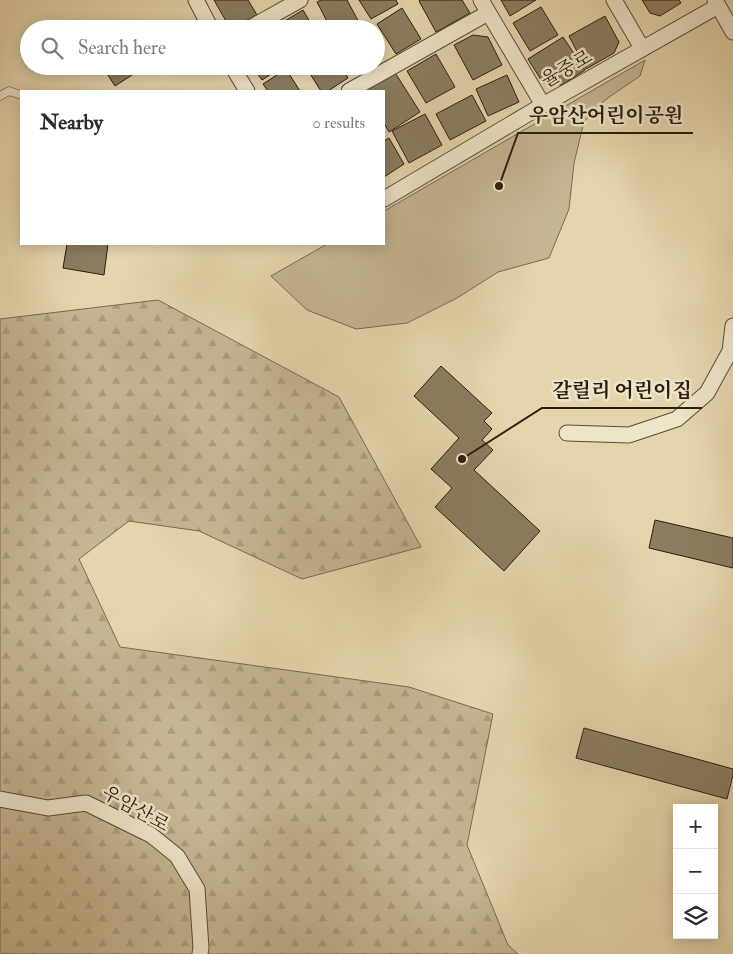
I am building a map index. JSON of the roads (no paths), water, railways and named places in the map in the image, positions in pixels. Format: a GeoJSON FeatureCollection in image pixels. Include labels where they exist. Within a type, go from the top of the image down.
{"type":"FeatureCollection","features":[{"type":"Feature","properties":{"kind":"street"},"geometry":{"type":"LineString","coordinates":[[196,0],[206,20]]}},
{"type":"Feature","properties":{"kind":"street"},"geometry":{"type":"LineString","coordinates":[[264,20],[300,0]]}},
{"type":"Feature","properties":{"kind":"street"},"geometry":{"type":"LineString","coordinates":[[614,0],[642,48]]}},
{"type":"Feature","properties":{"kind":"street"},"geometry":{"type":"LineString","coordinates":[[717,3],[733,32]]}},
{"type":"Feature","properties":{"kind":"street","name":"율중로"},"geometry":{"type":"LineString","coordinates":[[385,198],[717,3]]}},
{"type":"Feature","properties":{"kind":"street"},"geometry":{"type":"LineString","coordinates":[[385,69],[484,7],[543,105]]}},
{"type":"Feature","properties":{"kind":"street"},"geometry":{"type":"LineString","coordinates":[[237,75],[246,90]]}},
{"type":"Feature","properties":{"kind":"street"},"geometry":{"type":"LineString","coordinates":[[351,90],[375,75]]}},
{"type":"Feature","properties":{"kind":"street"},"geometry":{"type":"LineString","coordinates":[[567,433],[629,435],[677,419],[707,393],[730,351],[733,326]]}},
{"type":"Feature","properties":{"kind":"street","name":"우암산로"},"geometry":{"type":"LineString","coordinates":[[0,800],[48,808],[86,803],[151,835],[177,856],[197,889],[200,954]]}},
{"type":"Feature","properties":{"kind":"lane"},"geometry":{"type":"LineString","coordinates":[[0,96],[9,91],[20,94]]}},
{"type":"Feature","properties":{"kind":"place","name":"우암산어린이공원"},"geometry":{"type":"Point","coordinates":[499,186]}},
{"type":"Feature","properties":{"kind":"place","name":"갈릴리 어린이집"},"geometry":{"type":"Point","coordinates":[462,459]}}]}
